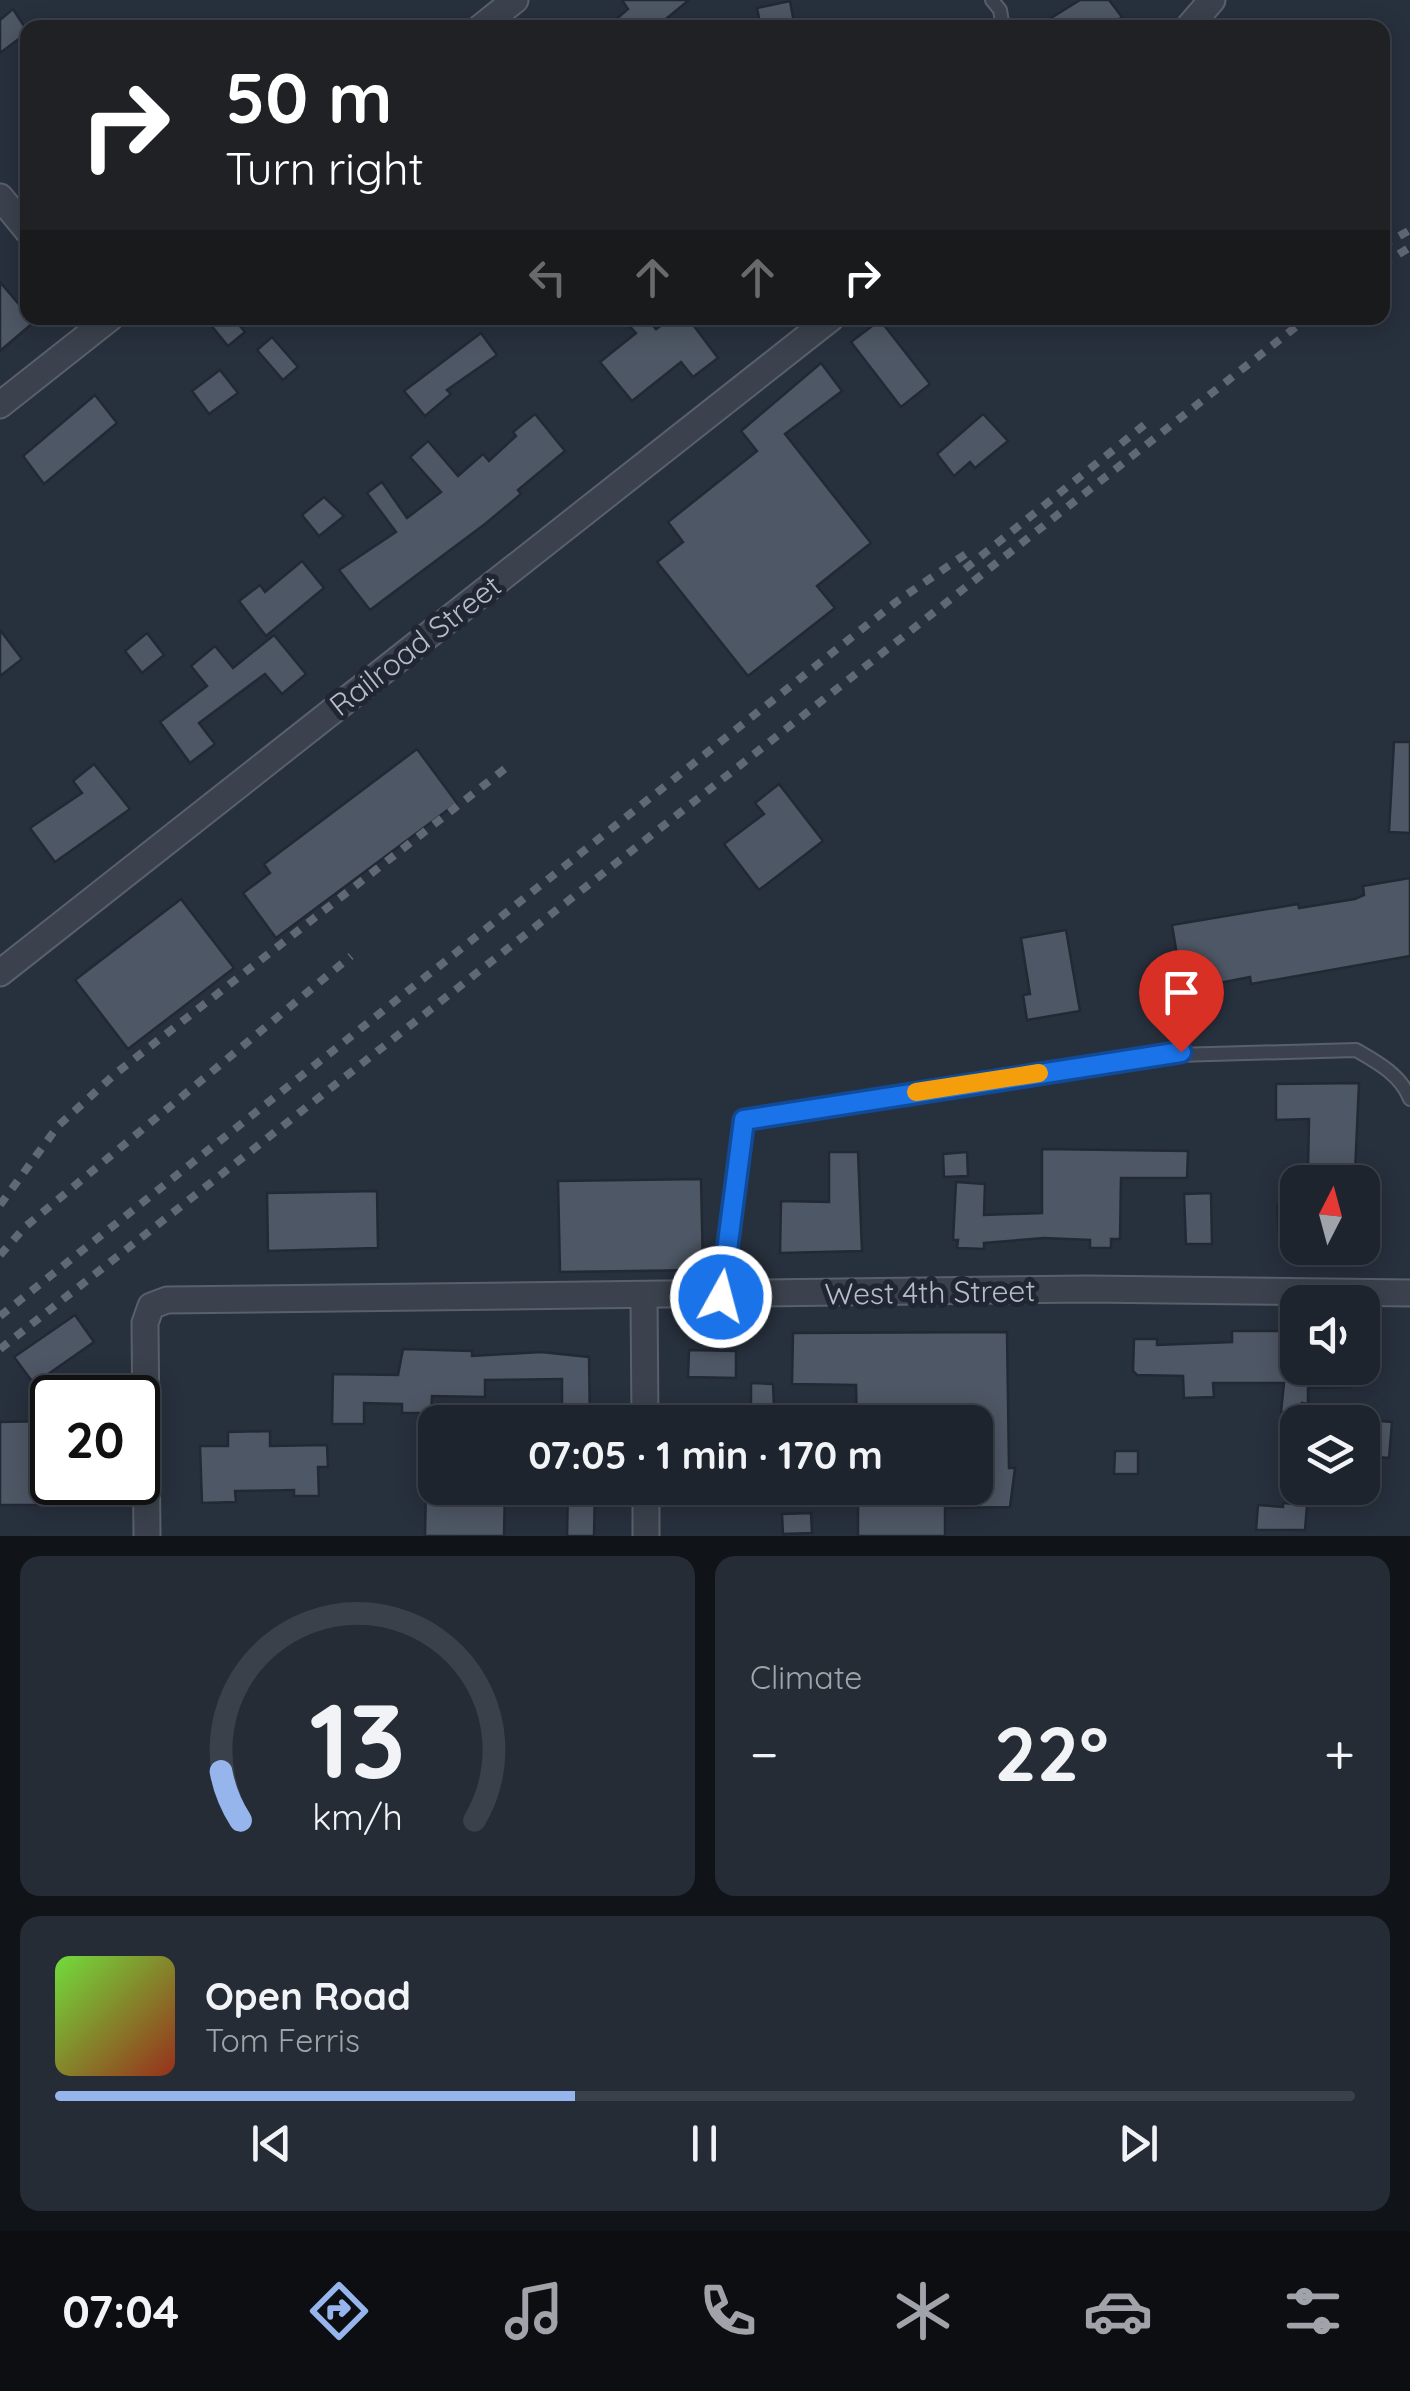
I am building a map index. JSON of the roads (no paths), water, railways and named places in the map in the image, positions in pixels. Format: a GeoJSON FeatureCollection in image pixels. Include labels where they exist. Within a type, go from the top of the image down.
{"type":"FeatureCollection","features":[{"type":"Feature","properties":{"kind":"street"},"geometry":{"type":"LineString","coordinates":[[490,20],[515,0]]}},
{"type":"Feature","properties":{"kind":"street"},"geometry":{"type":"LineString","coordinates":[[1195,20],[1212,0]]}},
{"type":"Feature","properties":{"kind":"street"},"geometry":{"type":"LineString","coordinates":[[0,197],[20,221]]}},
{"type":"Feature","properties":{"kind":"street"},"geometry":{"type":"LineString","coordinates":[[0,405],[98,325]]}},
{"type":"Feature","properties":{"kind":"street","name":"Railroad Street"},"geometry":{"type":"LineString","coordinates":[[0,973],[822,325]]}},
{"type":"Feature","properties":{"kind":"street","name":"West 4th Street"},"geometry":{"type":"LineString","coordinates":[[147,1536],[146,1323],[151,1306],[167,1300],[644,1298],[1087,1289],[1410,1293]]}},
{"type":"Feature","properties":{"kind":"street"},"geometry":{"type":"LineString","coordinates":[[644,1298],[645,1405]]}},
{"type":"Feature","properties":{"kind":"street"},"geometry":{"type":"LineString","coordinates":[[646,1505],[646,1536]]}},
{"type":"Feature","properties":{"kind":"lane"},"geometry":{"type":"LineString","coordinates":[[721,1297],[744,1120],[1181,1052],[1356,1050],[1381,1064],[1406,1087],[1410,1099]]}},
{"type":"Feature","properties":{"kind":"railway"},"geometry":{"type":"LineString","coordinates":[[1390,241],[1410,230]]}},
{"type":"Feature","properties":{"kind":"railway"},"geometry":{"type":"LineString","coordinates":[[1390,260],[1410,247]]}},
{"type":"Feature","properties":{"kind":"railway"},"geometry":{"type":"LineString","coordinates":[[0,1349],[1298,325]]}},
{"type":"Feature","properties":{"kind":"railway"},"geometry":{"type":"LineString","coordinates":[[965,569],[1148,422]]}},
{"type":"Feature","properties":{"kind":"railway"},"geometry":{"type":"LineString","coordinates":[[0,1316],[896,602],[973,549]]}},
{"type":"Feature","properties":{"kind":"railway"},"geometry":{"type":"LineString","coordinates":[[0,1205],[58,1126],[115,1074],[511,764]]}},
{"type":"Feature","properties":{"kind":"railway"},"geometry":{"type":"LineString","coordinates":[[0,1255],[25,1227],[351,956]]}}]}
